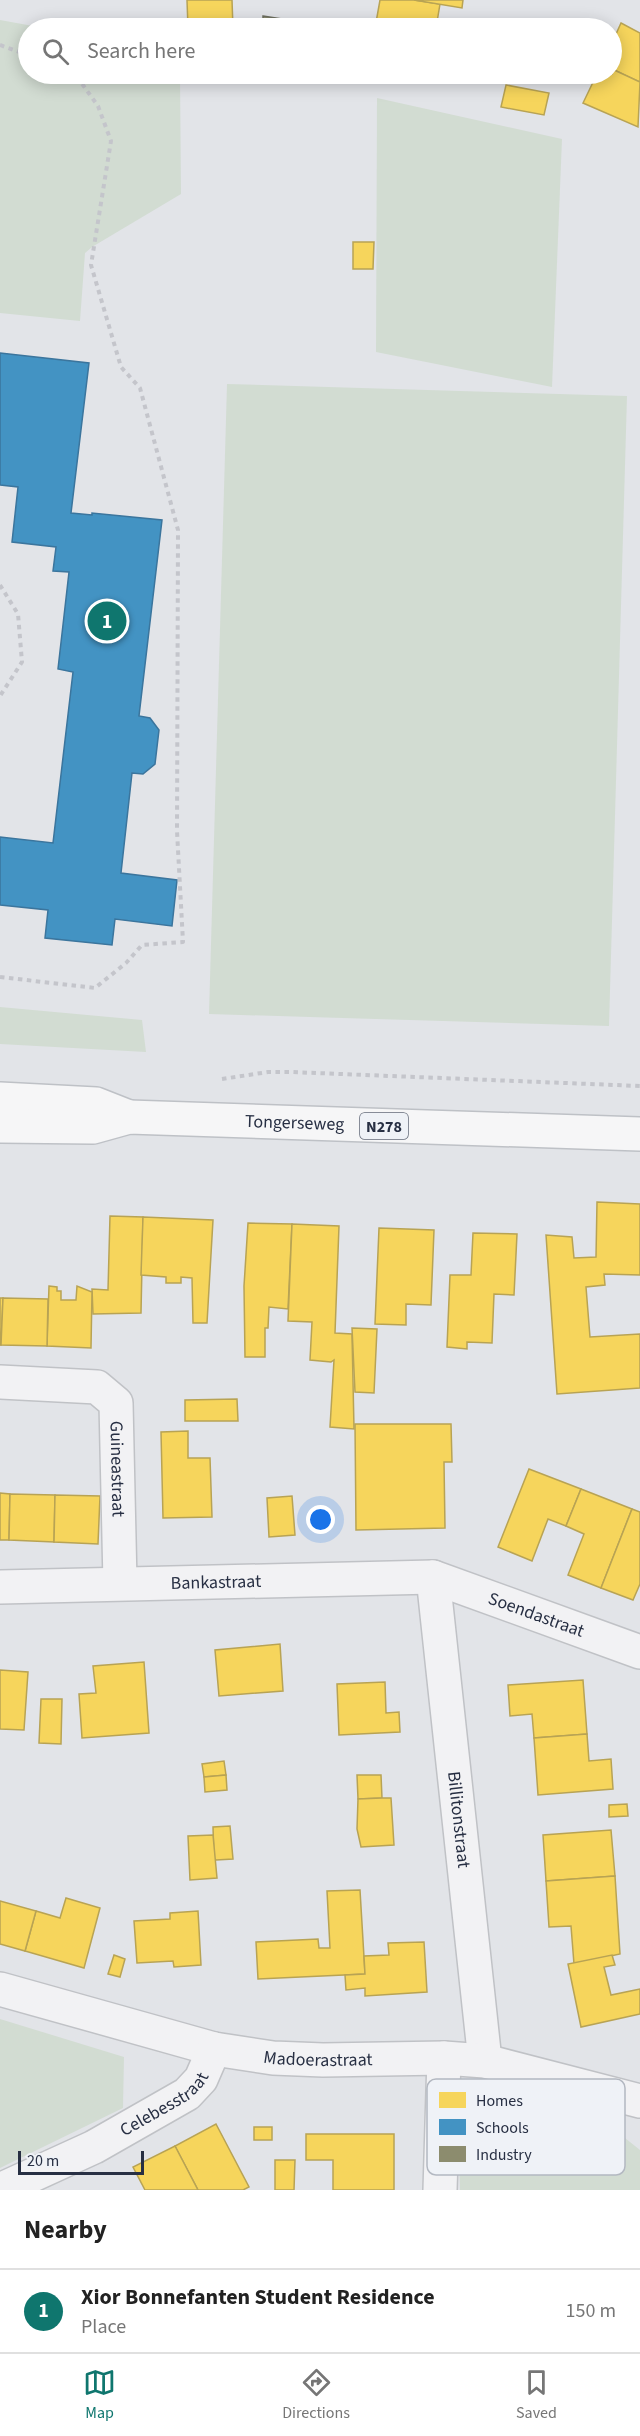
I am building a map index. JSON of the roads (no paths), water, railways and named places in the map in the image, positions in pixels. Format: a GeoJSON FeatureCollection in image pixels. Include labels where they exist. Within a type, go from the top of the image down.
{"type":"FeatureCollection","features":[{"type":"Feature","properties":{"kind":"main road","name":"Tongerseweg"},"geometry":{"type":"LineString","coordinates":[[0,1099],[96,1104],[129,1117]]}},
{"type":"Feature","properties":{"kind":"main road","name":"Tongerseweg"},"geometry":{"type":"LineString","coordinates":[[0,1126],[93,1127],[129,1117],[640,1134]]}},
{"type":"Feature","properties":{"kind":"street","name":"Guineastraat"},"geometry":{"type":"LineString","coordinates":[[0,1382],[97,1387],[116,1403],[120,1583]]}},
{"type":"Feature","properties":{"kind":"street","name":"Bankastraat"},"geometry":{"type":"LineString","coordinates":[[0,1587],[433,1577]]}},
{"type":"Feature","properties":{"kind":"street","name":"Soendastraat"},"geometry":{"type":"LineString","coordinates":[[433,1577],[640,1652]]}},
{"type":"Feature","properties":{"kind":"street","name":"Billitonstraat"},"geometry":{"type":"LineString","coordinates":[[433,1577],[485,2061]]}},
{"type":"Feature","properties":{"kind":"street","name":"Madoerastraat"},"geometry":{"type":"LineString","coordinates":[[0,1989],[214,2049],[273,2058],[323,2060],[444,2058],[485,2061],[553,2079]]}},
{"type":"Feature","properties":{"kind":"street","name":"Celebesstraat"},"geometry":{"type":"LineString","coordinates":[[0,2190],[94,2147],[187,2094],[201,2079],[214,2049]]}},
{"type":"Feature","properties":{"kind":"street"},"geometry":{"type":"LineString","coordinates":[[443,2079],[444,2058]]}},
{"type":"Feature","properties":{"kind":"street","name":"Madoerastraat"},"geometry":{"type":"LineString","coordinates":[[625,2098],[640,2102]]}},
{"type":"Feature","properties":{"kind":"street"},"geometry":{"type":"LineString","coordinates":[[440,2175],[440,2190]]}},
{"type":"Feature","properties":{"kind":"place","name":"Xior Bonnefanten Student Residence"},"geometry":{"type":"Point","coordinates":[107,621]}}]}
